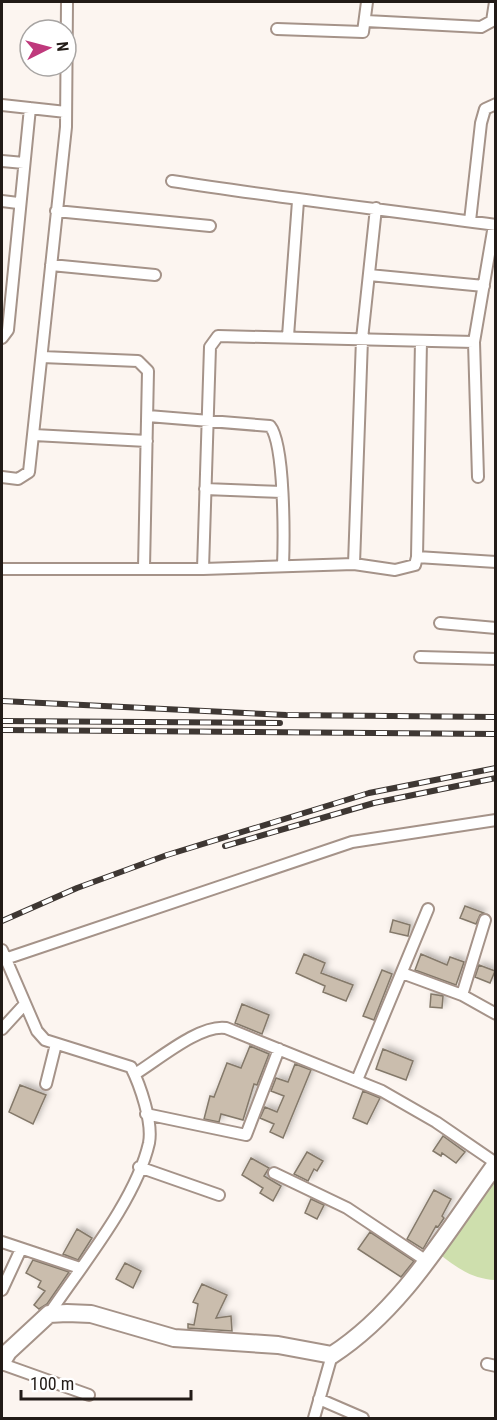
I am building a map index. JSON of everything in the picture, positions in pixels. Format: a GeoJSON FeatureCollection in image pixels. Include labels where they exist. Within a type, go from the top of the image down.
{"type":"FeatureCollection","features":[{"type":"Feature","properties":{"kind":"street"},"geometry":{"type":"LineString","coordinates":[[2,477],[18,479],[29,472],[66,112],[67,2]]}},
{"type":"Feature","properties":{"kind":"street"},"geometry":{"type":"LineString","coordinates":[[277,29],[363,33],[367,2]]}},
{"type":"Feature","properties":{"kind":"street"},"geometry":{"type":"LineString","coordinates":[[366,21],[481,27],[492,21],[495,2]]}},
{"type":"Feature","properties":{"kind":"street"},"geometry":{"type":"LineString","coordinates":[[470,221],[481,123],[485,109],[495,104]]}},
{"type":"Feature","properties":{"kind":"street"},"geometry":{"type":"LineString","coordinates":[[2,105],[66,112]]}},
{"type":"Feature","properties":{"kind":"street"},"geometry":{"type":"LineString","coordinates":[[2,338],[8,330],[18,203],[30,108]]}},
{"type":"Feature","properties":{"kind":"street"},"geometry":{"type":"LineString","coordinates":[[2,161],[24,163]]}},
{"type":"Feature","properties":{"kind":"street"},"geometry":{"type":"LineString","coordinates":[[172,182],[298,201],[376,208],[495,225],[474,342],[478,477]]}},
{"type":"Feature","properties":{"kind":"street"},"geometry":{"type":"LineString","coordinates":[[2,201],[18,203]]}},
{"type":"Feature","properties":{"kind":"street"},"geometry":{"type":"LineString","coordinates":[[288,336],[298,201]]}},
{"type":"Feature","properties":{"kind":"street"},"geometry":{"type":"LineString","coordinates":[[354,564],[362,339],[376,208]]}},
{"type":"Feature","properties":{"kind":"street"},"geometry":{"type":"LineString","coordinates":[[56,211],[210,226]]}},
{"type":"Feature","properties":{"kind":"street"},"geometry":{"type":"LineString","coordinates":[[51,265],[155,275]]}},
{"type":"Feature","properties":{"kind":"street"},"geometry":{"type":"LineString","coordinates":[[369,274],[484,286]]}},
{"type":"Feature","properties":{"kind":"street"},"geometry":{"type":"LineString","coordinates":[[203,569],[210,347],[213,339],[218,336],[288,336],[474,342]]}},
{"type":"Feature","properties":{"kind":"street"},"geometry":{"type":"LineString","coordinates":[[2,569],[203,569],[354,564],[395,570],[410,569],[415,565],[417,557],[421,341]]}},
{"type":"Feature","properties":{"kind":"street"},"geometry":{"type":"LineString","coordinates":[[42,357],[138,361],[143,363],[148,371],[144,568]]}},
{"type":"Feature","properties":{"kind":"street"},"geometry":{"type":"LineString","coordinates":[[148,416],[270,426],[276,438],[282,492],[283,566]]}},
{"type":"Feature","properties":{"kind":"street"},"geometry":{"type":"LineString","coordinates":[[34,435],[147,441]]}},
{"type":"Feature","properties":{"kind":"street"},"geometry":{"type":"LineString","coordinates":[[205,489],[282,492]]}},
{"type":"Feature","properties":{"kind":"street"},"geometry":{"type":"LineString","coordinates":[[417,557],[495,562]]}},
{"type":"Feature","properties":{"kind":"street"},"geometry":{"type":"LineString","coordinates":[[440,623],[495,628]]}},
{"type":"Feature","properties":{"kind":"street"},"geometry":{"type":"LineString","coordinates":[[420,657],[495,659]]}},
{"type":"Feature","properties":{"kind":"street"},"geometry":{"type":"LineString","coordinates":[[89,1395],[2,1363],[8,1352],[49,1314],[125,1203],[149,1141],[146,1114],[131,1067],[45,1041],[37,1030],[3,955],[352,842],[495,820]]}},
{"type":"Feature","properties":{"kind":"street"},"geometry":{"type":"LineString","coordinates":[[357,1080],[428,909]]}},
{"type":"Feature","properties":{"kind":"street"},"geometry":{"type":"LineString","coordinates":[[462,995],[485,920]]}},
{"type":"Feature","properties":{"kind":"street"},"geometry":{"type":"LineString","coordinates":[[402,973],[462,995],[495,1014]]}},
{"type":"Feature","properties":{"kind":"street"},"geometry":{"type":"LineString","coordinates":[[2,1029],[25,1004]]}},
{"type":"Feature","properties":{"kind":"street"},"geometry":{"type":"LineString","coordinates":[[135,1074],[202,1032],[216,1027],[357,1080],[436,1122],[495,1164],[398,1299],[346,1346],[332,1355],[314,1419]]}},
{"type":"Feature","properties":{"kind":"street"},"geometry":{"type":"LineString","coordinates":[[46,1084],[56,1044]]}},
{"type":"Feature","properties":{"kind":"street"},"geometry":{"type":"LineString","coordinates":[[146,1114],[241,1136],[246,1135],[279,1049]]}},
{"type":"Feature","properties":{"kind":"street"},"geometry":{"type":"LineString","coordinates":[[139,1167],[219,1195]]}},
{"type":"Feature","properties":{"kind":"street"},"geometry":{"type":"LineString","coordinates":[[274,1173],[347,1208],[425,1260]]}},
{"type":"Feature","properties":{"kind":"street"},"geometry":{"type":"LineString","coordinates":[[2,1242],[80,1268]]}},
{"type":"Feature","properties":{"kind":"street"},"geometry":{"type":"LineString","coordinates":[[2,1290],[21,1249]]}},
{"type":"Feature","properties":{"kind":"street"},"geometry":{"type":"LineString","coordinates":[[49,1314],[91,1314],[174,1338],[278,1345],[332,1355]]}},
{"type":"Feature","properties":{"kind":"street"},"geometry":{"type":"LineString","coordinates":[[319,1399],[363,1419]]}},
{"type":"Feature","properties":{"kind":"green space"},"geometry":{"type":"Polygon","coordinates":[[[495,1172],[495,1280],[464,1271],[437,1252],[495,1172]]]}},
{"type":"Feature","properties":{"kind":"building"},"geometry":{"type":"Polygon","coordinates":[[[465,906],[484,913],[480,915],[476,924],[460,918],[465,906]]]}},
{"type":"Feature","properties":{"kind":"building"},"geometry":{"type":"Polygon","coordinates":[[[393,920],[410,925],[408,936],[390,932],[393,920]]]}},
{"type":"Feature","properties":{"kind":"building"},"geometry":{"type":"Polygon","coordinates":[[[304,954],[325,963],[321,973],[353,985],[346,1001],[323,992],[325,986],[296,973],[304,954]]]}},
{"type":"Feature","properties":{"kind":"building"},"geometry":{"type":"Polygon","coordinates":[[[421,954],[447,965],[450,957],[464,962],[456,985],[415,970],[421,954]]]}},
{"type":"Feature","properties":{"kind":"building"},"geometry":{"type":"Polygon","coordinates":[[[479,965],[495,971],[490,983],[475,977],[479,965]]]}},
{"type":"Feature","properties":{"kind":"building"},"geometry":{"type":"Polygon","coordinates":[[[382,970],[392,974],[374,1020],[363,1016],[382,970]]]}},
{"type":"Feature","properties":{"kind":"building"},"geometry":{"type":"Polygon","coordinates":[[[431,994],[443,996],[442,1008],[430,1007],[431,994]]]}},
{"type":"Feature","properties":{"kind":"building"},"geometry":{"type":"Polygon","coordinates":[[[242,1004],[269,1015],[262,1034],[235,1023],[242,1004]]]}},
{"type":"Feature","properties":{"kind":"building"},"geometry":{"type":"Polygon","coordinates":[[[250,1046],[269,1054],[257,1085],[254,1084],[243,1120],[221,1114],[219,1122],[204,1119],[210,1096],[214,1097],[227,1063],[241,1068],[250,1046]]]}},
{"type":"Feature","properties":{"kind":"building"},"geometry":{"type":"Polygon","coordinates":[[[383,1049],[413,1061],[406,1080],[376,1069],[383,1049]]]}},
{"type":"Feature","properties":{"kind":"building"},"geometry":{"type":"Polygon","coordinates":[[[295,1064],[311,1070],[283,1138],[270,1132],[274,1124],[260,1118],[265,1107],[277,1112],[284,1096],[271,1091],[276,1078],[288,1082],[295,1064]]]}},
{"type":"Feature","properties":{"kind":"building"},"geometry":{"type":"Polygon","coordinates":[[[20,1085],[46,1095],[33,1124],[9,1112],[20,1085]]]}},
{"type":"Feature","properties":{"kind":"building"},"geometry":{"type":"Polygon","coordinates":[[[363,1091],[380,1098],[367,1124],[353,1118],[363,1091]]]}},
{"type":"Feature","properties":{"kind":"building"},"geometry":{"type":"Polygon","coordinates":[[[443,1136],[465,1152],[456,1163],[442,1153],[441,1156],[433,1151],[443,1136]]]}},
{"type":"Feature","properties":{"kind":"building"},"geometry":{"type":"Polygon","coordinates":[[[307,1152],[323,1161],[317,1171],[314,1169],[308,1181],[294,1174],[307,1152]]]}},
{"type":"Feature","properties":{"kind":"building"},"geometry":{"type":"Polygon","coordinates":[[[251,1158],[269,1168],[264,1176],[281,1186],[273,1201],[260,1193],[263,1188],[242,1175],[251,1158]]]}},
{"type":"Feature","properties":{"kind":"building"},"geometry":{"type":"Polygon","coordinates":[[[434,1190],[451,1199],[442,1216],[444,1218],[438,1227],[436,1226],[423,1249],[407,1239],[434,1190]]]}},
{"type":"Feature","properties":{"kind":"building"},"geometry":{"type":"Polygon","coordinates":[[[311,1199],[324,1205],[317,1219],[305,1213],[311,1199]]]}},
{"type":"Feature","properties":{"kind":"building"},"geometry":{"type":"Polygon","coordinates":[[[77,1229],[92,1238],[78,1260],[63,1254],[77,1229]]]}},
{"type":"Feature","properties":{"kind":"building"},"geometry":{"type":"Polygon","coordinates":[[[370,1232],[414,1261],[401,1277],[358,1249],[370,1232]]]}},
{"type":"Feature","properties":{"kind":"building"},"geometry":{"type":"Polygon","coordinates":[[[33,1260],[69,1272],[47,1304],[39,1309],[34,1305],[45,1291],[38,1287],[41,1281],[26,1273],[33,1260]]]}},
{"type":"Feature","properties":{"kind":"building"},"geometry":{"type":"Polygon","coordinates":[[[125,1263],[141,1271],[133,1288],[116,1279],[125,1263]]]}},
{"type":"Feature","properties":{"kind":"building"},"geometry":{"type":"Polygon","coordinates":[[[202,1284],[227,1295],[216,1318],[231,1316],[232,1331],[188,1328],[188,1324],[194,1325],[198,1304],[193,1302],[202,1284]]]}},
{"type":"Feature","properties":{"kind":"railway"},"geometry":{"type":"LineString","coordinates":[[2,701],[286,715],[496,717]]}},
{"type":"Feature","properties":{"kind":"railway"},"geometry":{"type":"LineString","coordinates":[[2,721],[280,723]]}},
{"type":"Feature","properties":{"kind":"railway"},"geometry":{"type":"LineString","coordinates":[[2,730],[496,734]]}},
{"type":"Feature","properties":{"kind":"railway"},"geometry":{"type":"LineString","coordinates":[[2,921],[77,888],[167,855],[369,793],[496,768]]}},
{"type":"Feature","properties":{"kind":"railway"},"geometry":{"type":"LineString","coordinates":[[225,846],[374,803],[496,778]]}}]}
